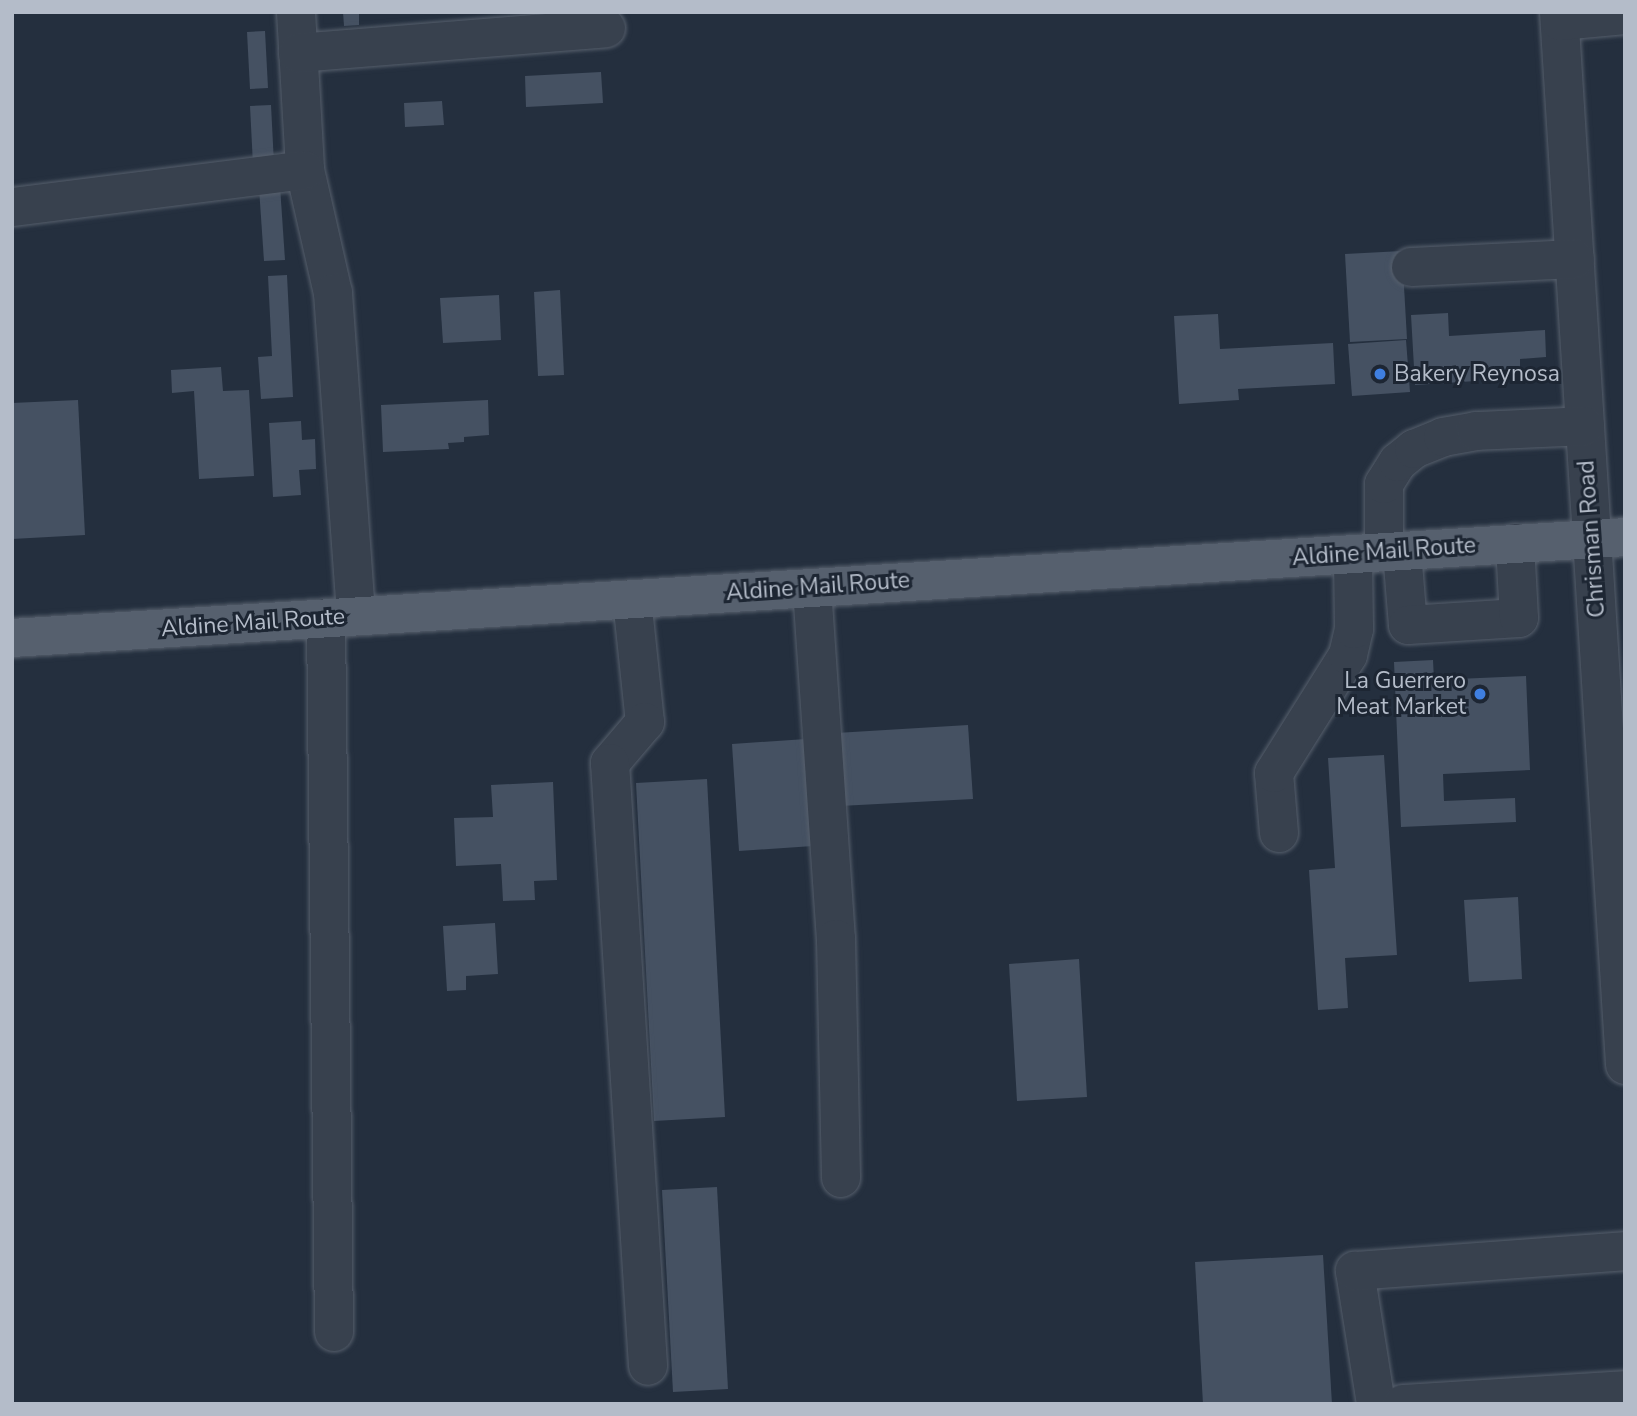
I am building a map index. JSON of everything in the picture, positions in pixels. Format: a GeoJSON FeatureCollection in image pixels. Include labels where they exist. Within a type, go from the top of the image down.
{"type":"FeatureCollection","features":[{"type":"Feature","properties":{"kind":"main road","name":"Aldine Mail Route"},"geometry":{"type":"LineString","coordinates":[[12,638],[1608,538]]}},
{"type":"Feature","properties":{"kind":"street"},"geometry":{"type":"LineString","coordinates":[[296,12],[305,170],[333,293],[341,617],[334,1332]]}},
{"type":"Feature","properties":{"kind":"street"},"geometry":{"type":"LineString","coordinates":[[1559,17],[1625,15]]}},
{"type":"Feature","properties":{"kind":"street","name":"Chrisman Road"},"geometry":{"type":"LineString","coordinates":[[1559,17],[1585,426],[1608,538],[1625,1065]]}},
{"type":"Feature","properties":{"kind":"street"},"geometry":{"type":"LineString","coordinates":[[298,53],[606,28]]}},
{"type":"Feature","properties":{"kind":"street"},"geometry":{"type":"LineString","coordinates":[[13,207],[305,170]]}},
{"type":"Feature","properties":{"kind":"street"},"geometry":{"type":"LineString","coordinates":[[1411,267],[1575,259]]}},
{"type":"Feature","properties":{"kind":"street"},"geometry":{"type":"LineString","coordinates":[[1279,833],[1274,773],[1348,655],[1353,629],[1380,553],[1384,484],[1398,462],[1414,449],[1443,437],[1476,431],[1585,426]]}},
{"type":"Feature","properties":{"kind":"street"},"geometry":{"type":"LineString","coordinates":[[1380,553],[1408,625],[1519,618],[1515,543]]}},
{"type":"Feature","properties":{"kind":"street"},"geometry":{"type":"LineString","coordinates":[[812,588],[836,939],[841,1178]]}},
{"type":"Feature","properties":{"kind":"street"},"geometry":{"type":"LineString","coordinates":[[632,599],[645,722],[610,763],[648,1366]]}},
{"type":"Feature","properties":{"kind":"street"},"geometry":{"type":"LineString","coordinates":[[1376,1404],[1355,1271],[1625,1251]]}},
{"type":"Feature","properties":{"kind":"street"},"geometry":{"type":"LineString","coordinates":[[1402,1404],[1625,1391]]}},
{"type":"Feature","properties":{"kind":"building"},"geometry":{"type":"Polygon","coordinates":[[[343,12],[359,12],[359,25],[344,26],[343,12]]]}},
{"type":"Feature","properties":{"kind":"building"},"geometry":{"type":"Polygon","coordinates":[[[265,31],[268,88],[250,89],[247,32],[265,31]]]}},
{"type":"Feature","properties":{"kind":"building"},"geometry":{"type":"Polygon","coordinates":[[[601,72],[603,103],[526,107],[525,76],[601,72]]]}},
{"type":"Feature","properties":{"kind":"building"},"geometry":{"type":"Polygon","coordinates":[[[442,101],[444,125],[405,127],[404,103],[442,101]]]}},
{"type":"Feature","properties":{"kind":"building"},"geometry":{"type":"Polygon","coordinates":[[[271,105],[274,164],[253,165],[250,106],[271,105]]]}},
{"type":"Feature","properties":{"kind":"building"},"geometry":{"type":"Polygon","coordinates":[[[280,186],[285,260],[264,261],[259,188],[280,186]]]}},
{"type":"Feature","properties":{"kind":"building"},"geometry":{"type":"Polygon","coordinates":[[[1402,251],[1407,339],[1350,342],[1345,254],[1402,251]]]}},
{"type":"Feature","properties":{"kind":"building"},"geometry":{"type":"Polygon","coordinates":[[[287,275],[293,397],[261,399],[258,357],[272,356],[268,276],[287,275]]]}},
{"type":"Feature","properties":{"kind":"building"},"geometry":{"type":"Polygon","coordinates":[[[560,290],[564,375],[538,376],[534,292],[560,290]]]}},
{"type":"Feature","properties":{"kind":"building"},"geometry":{"type":"Polygon","coordinates":[[[499,295],[501,340],[443,343],[440,298],[499,295]]]}},
{"type":"Feature","properties":{"kind":"building"},"geometry":{"type":"Polygon","coordinates":[[[1448,313],[1449,336],[1545,330],[1546,357],[1520,359],[1520,371],[1476,373],[1476,381],[1415,385],[1411,315],[1448,313]]]}},
{"type":"Feature","properties":{"kind":"building"},"geometry":{"type":"Polygon","coordinates":[[[1218,314],[1220,349],[1333,343],[1335,384],[1238,389],[1239,400],[1179,404],[1174,316],[1218,314]]]}},
{"type":"Feature","properties":{"kind":"building"},"geometry":{"type":"Polygon","coordinates":[[[1406,340],[1410,392],[1352,396],[1348,344],[1406,340]]]}},
{"type":"Feature","properties":{"kind":"building"},"geometry":{"type":"Polygon","coordinates":[[[221,367],[223,391],[249,390],[254,476],[199,479],[194,391],[172,393],[171,370],[221,367]]]}},
{"type":"Feature","properties":{"kind":"building"},"geometry":{"type":"Polygon","coordinates":[[[78,400],[85,535],[12,539],[12,403],[78,400]]]}},
{"type":"Feature","properties":{"kind":"building"},"geometry":{"type":"Polygon","coordinates":[[[488,400],[489,435],[464,437],[464,442],[448,443],[449,449],[383,452],[381,405],[488,400]]]}},
{"type":"Feature","properties":{"kind":"building"},"geometry":{"type":"Polygon","coordinates":[[[301,421],[302,440],[315,439],[316,469],[299,470],[301,495],[273,497],[269,423],[301,421]]]}},
{"type":"Feature","properties":{"kind":"building"},"geometry":{"type":"Polygon","coordinates":[[[1433,660],[1434,680],[1526,676],[1530,770],[1443,774],[1444,801],[1515,798],[1516,822],[1401,827],[1394,662],[1433,660]]]}},
{"type":"Feature","properties":{"kind":"building"},"geometry":{"type":"Polygon","coordinates":[[[968,725],[973,799],[840,806],[836,733],[968,725]]]}},
{"type":"Feature","properties":{"kind":"building"},"geometry":{"type":"Polygon","coordinates":[[[806,739],[813,846],[739,851],[732,744],[806,739]]]}},
{"type":"Feature","properties":{"kind":"building"},"geometry":{"type":"Polygon","coordinates":[[[1384,755],[1397,955],[1345,958],[1348,1008],[1318,1010],[1309,870],[1335,868],[1328,758],[1384,755]]]}},
{"type":"Feature","properties":{"kind":"building"},"geometry":{"type":"Polygon","coordinates":[[[707,779],[725,1117],[654,1121],[636,783],[707,779]]]}},
{"type":"Feature","properties":{"kind":"building"},"geometry":{"type":"Polygon","coordinates":[[[553,782],[557,880],[534,881],[535,900],[503,901],[501,864],[456,866],[454,818],[493,817],[491,785],[553,782]]]}},
{"type":"Feature","properties":{"kind":"building"},"geometry":{"type":"Polygon","coordinates":[[[1518,897],[1522,979],[1469,982],[1464,900],[1518,897]]]}},
{"type":"Feature","properties":{"kind":"building"},"geometry":{"type":"Polygon","coordinates":[[[495,923],[498,974],[466,976],[466,990],[447,991],[443,926],[495,923]]]}},
{"type":"Feature","properties":{"kind":"building"},"geometry":{"type":"Polygon","coordinates":[[[1079,959],[1087,1097],[1017,1101],[1009,964],[1079,959]]]}},
{"type":"Feature","properties":{"kind":"building"},"geometry":{"type":"Polygon","coordinates":[[[717,1187],[728,1389],[673,1392],[662,1190],[717,1187]]]}},
{"type":"Feature","properties":{"kind":"building"},"geometry":{"type":"Polygon","coordinates":[[[1323,1255],[1332,1404],[1203,1404],[1195,1262],[1323,1255]]]}},
{"type":"Feature","properties":{"kind":"place","name":"Bakery Reynosa"},"geometry":{"type":"Point","coordinates":[1380,374]}},
{"type":"Feature","properties":{"kind":"place","name":"La Guerrero Meat Market"},"geometry":{"type":"Point","coordinates":[1480,694]}}]}
